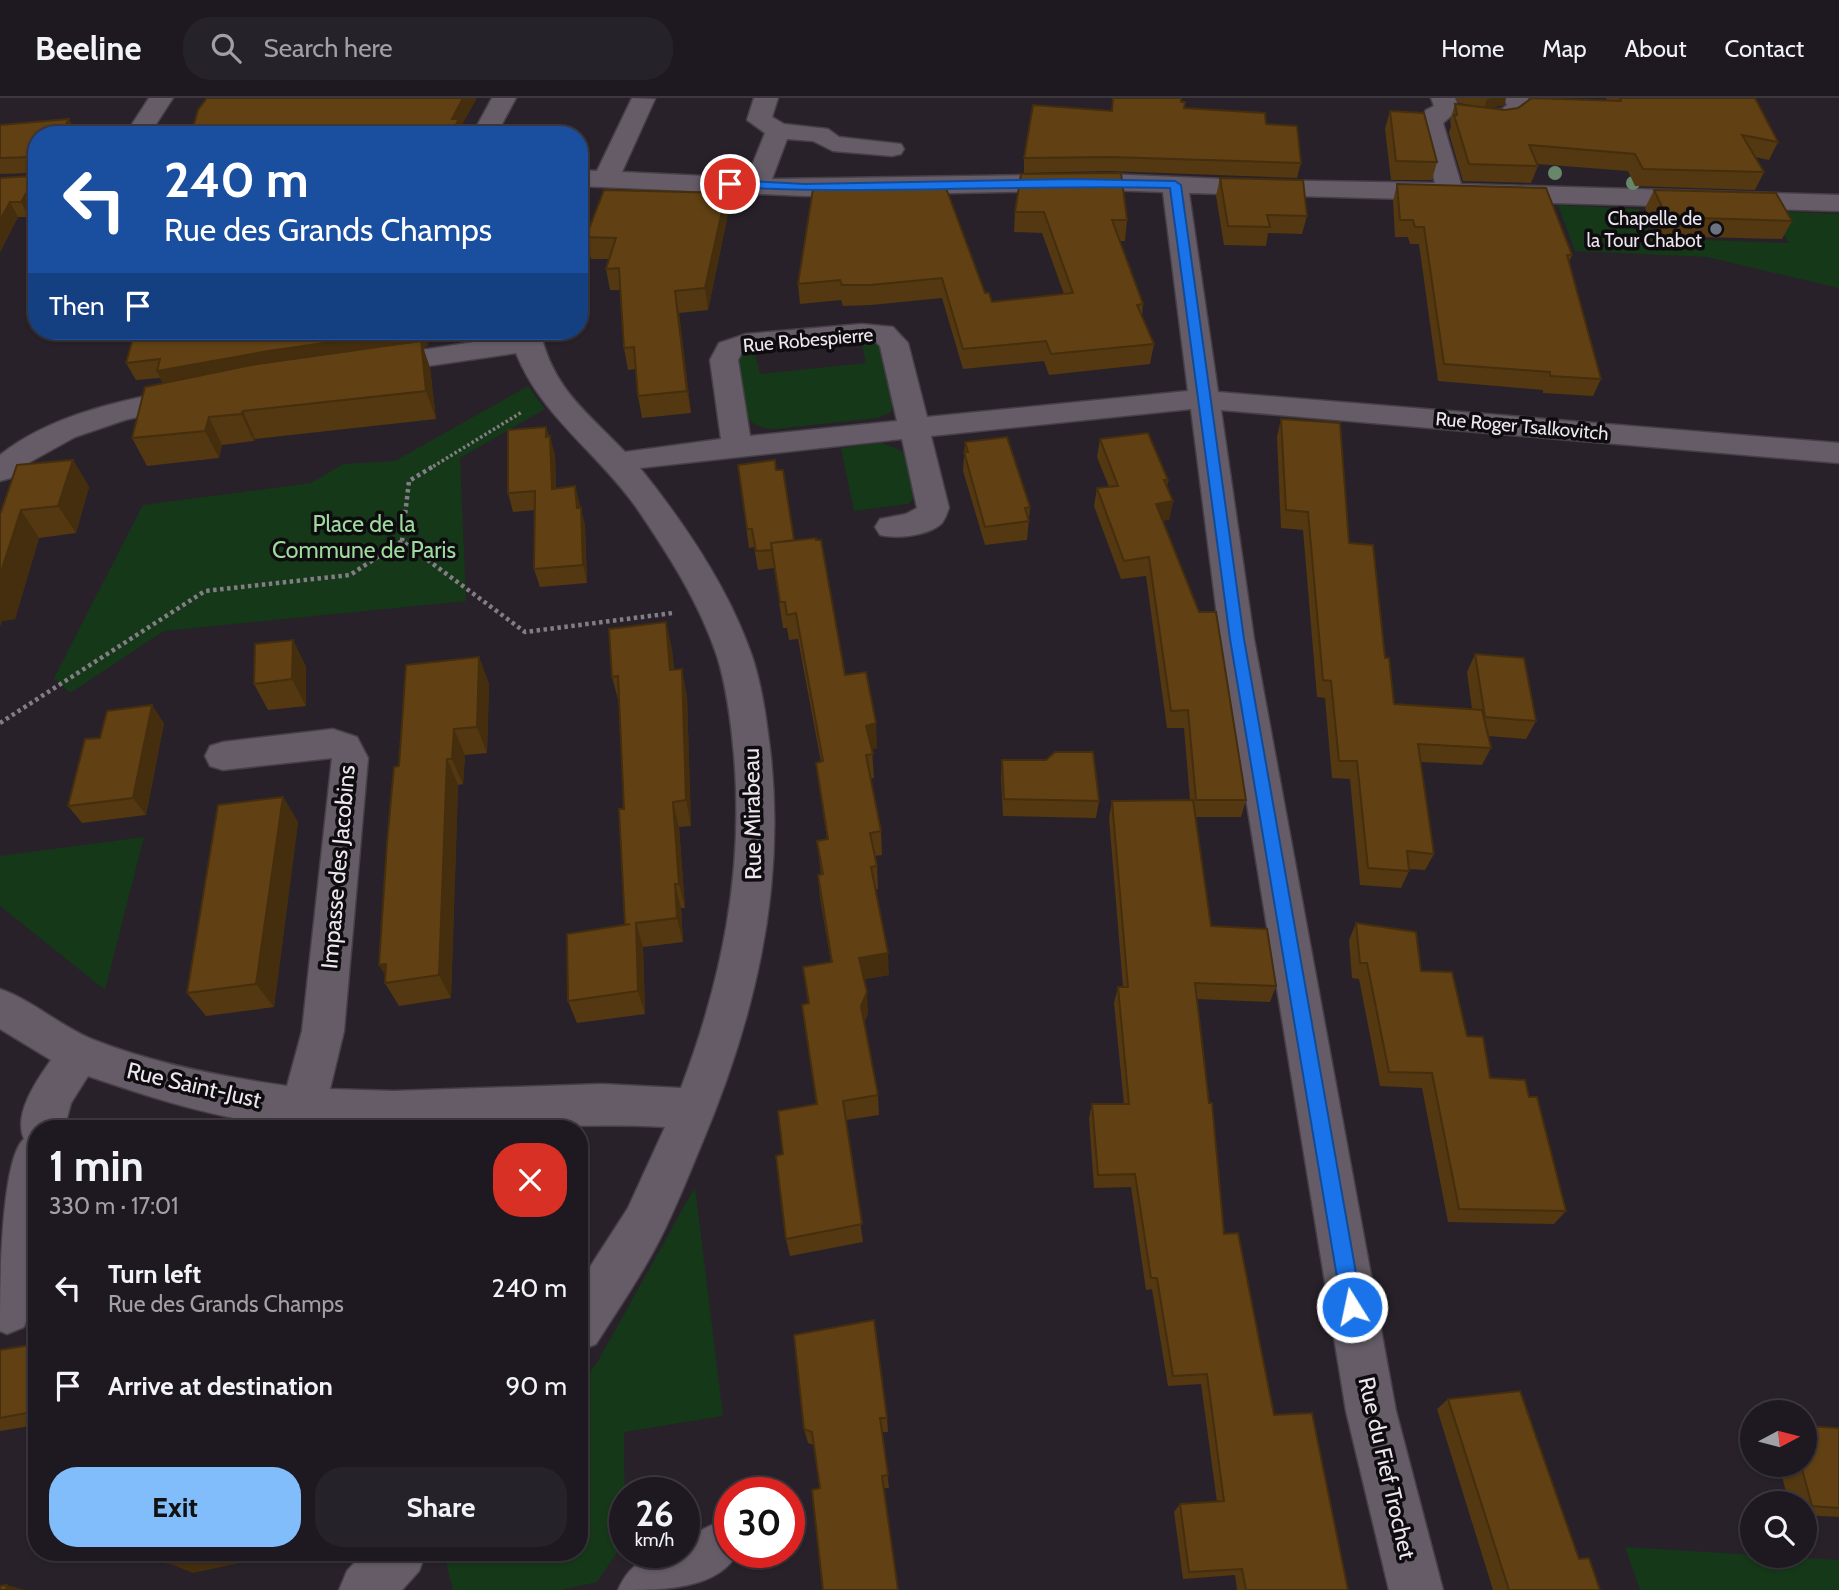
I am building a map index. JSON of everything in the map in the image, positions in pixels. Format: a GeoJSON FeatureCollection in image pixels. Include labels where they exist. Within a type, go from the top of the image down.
{"type":"FeatureCollection","features":[{"type":"Feature","properties":{"kind":"street"},"geometry":{"type":"LineString","coordinates":[[143,126],[161,98]]}},
{"type":"Feature","properties":{"kind":"street"},"geometry":{"type":"LineString","coordinates":[[489,126],[504,98]]}},
{"type":"Feature","properties":{"kind":"street"},"geometry":{"type":"LineString","coordinates":[[766,98],[759,120],[778,131],[819,134],[833,144],[892,149]]}},
{"type":"Feature","properties":{"kind":"street"},"geometry":{"type":"LineString","coordinates":[[1450,191],[1432,123],[1434,115],[1445,103],[1478,117],[1508,116],[1519,107],[1516,98]]}},
{"type":"Feature","properties":{"kind":"street"},"geometry":{"type":"LineString","coordinates":[[607,180],[643,99]]}},
{"type":"Feature","properties":{"kind":"street"},"geometry":{"type":"LineString","coordinates":[[757,186],[778,131]]}},
{"type":"Feature","properties":{"kind":"street"},"geometry":{"type":"LineString","coordinates":[[588,179],[805,188],[1073,182],[1450,191],[1642,200],[1839,203]]}},
{"type":"Feature","properties":{"kind":"street","name":"Rue du Fief Trochet"},"geometry":{"type":"LineString","coordinates":[[1175,185],[1237,639],[1371,1411],[1416,1590]]}},
{"type":"Feature","properties":{"kind":"street","name":"Rue Robespierre"},"geometry":{"type":"LineString","coordinates":[[737,447],[724,360],[729,349],[746,343],[862,332],[883,333],[894,343],[933,508],[930,516],[922,521],[891,527]]}},
{"type":"Feature","properties":{"kind":"street"},"geometry":{"type":"LineString","coordinates":[[346,369],[510,340]]}},
{"type":"Feature","properties":{"kind":"street","name":"Rue Mirabeau"},"geometry":{"type":"LineString","coordinates":[[528,340],[533,362],[542,381],[619,464],[684,552],[714,608],[732,650],[746,706],[755,768],[757,830],[753,900],[743,969],[696,1109],[644,1224],[588,1313]]}},
{"type":"Feature","properties":{"kind":"street"},"geometry":{"type":"LineString","coordinates":[[0,471],[41,442],[80,424],[169,400],[223,389]]}},
{"type":"Feature","properties":{"kind":"street"},"geometry":{"type":"LineString","coordinates":[[619,464],[639,458],[737,447],[1184,400],[1204,401]]}},
{"type":"Feature","properties":{"kind":"street","name":"Rue Roger Tsalkovitch"},"geometry":{"type":"LineString","coordinates":[[1204,401],[1839,453]]}},
{"type":"Feature","properties":{"kind":"street","name":"Impasse des Jacobins"},"geometry":{"type":"LineString","coordinates":[[223,756],[332,743],[344,747],[350,758],[323,1031],[303,1108]]}},
{"type":"Feature","properties":{"kind":"street","name":"Rue Saint-Just"},"geometry":{"type":"LineString","coordinates":[[0,1007],[79,1054],[126,1070],[231,1098],[303,1108],[474,1110],[601,1104],[696,1109]]}},
{"type":"Feature","properties":{"kind":"street"},"geometry":{"type":"LineString","coordinates":[[44,1120],[51,1096],[79,1054]]}},
{"type":"Feature","properties":{"kind":"street"},"geometry":{"type":"LineString","coordinates":[[7,1310],[28,1202]]}},
{"type":"Feature","properties":{"kind":"street"},"geometry":{"type":"LineString","coordinates":[[645,1590],[712,1550]]}},
{"type":"Feature","properties":{"kind":"street"},"geometry":{"type":"LineString","coordinates":[[366,1590],[392,1561]]}},
{"type":"Feature","properties":{"kind":"path"},"geometry":{"type":"LineString","coordinates":[[402,541],[409,481],[553,393]]}},
{"type":"Feature","properties":{"kind":"path"},"geometry":{"type":"LineString","coordinates":[[402,541],[525,632],[714,608]]}},
{"type":"Feature","properties":{"kind":"path"},"geometry":{"type":"LineString","coordinates":[[0,723],[205,591],[350,575],[402,541]]}},
{"type":"Feature","properties":{"kind":"green space"},"geometry":{"type":"Polygon","coordinates":[[[1558,205],[1639,209],[1653,238],[1789,243],[1771,211],[1839,214],[1839,288],[1707,257],[1575,251],[1558,205]]]}},
{"type":"Feature","properties":{"kind":"green space"},"geometry":{"type":"Polygon","coordinates":[[[861,340],[877,341],[882,347],[895,400],[891,412],[877,418],[775,429],[758,426],[745,414],[737,358],[739,355],[754,350],[760,374],[866,363],[861,340]]]}},
{"type":"Feature","properties":{"kind":"green space","name":"Place de la Commune de Paris"},"geometry":{"type":"Polygon","coordinates":[[[528,386],[545,409],[460,458],[466,601],[164,631],[70,693],[54,678],[143,505],[311,483],[343,464],[395,461],[528,386]]]}},
{"type":"Feature","properties":{"kind":"green space"},"geometry":{"type":"Polygon","coordinates":[[[881,443],[906,455],[912,467],[918,494],[908,504],[854,511],[841,448],[881,443]]]}},
{"type":"Feature","properties":{"kind":"green space"},"geometry":{"type":"Polygon","coordinates":[[[144,837],[105,990],[0,906],[0,856],[144,837]]]}},
{"type":"Feature","properties":{"kind":"green space"},"geometry":{"type":"Polygon","coordinates":[[[695,1187],[723,1416],[624,1432],[624,1477],[609,1477],[609,1564],[597,1582],[561,1590],[453,1590],[447,1561],[588,1561],[588,1374],[598,1361],[695,1187]]]}},
{"type":"Feature","properties":{"kind":"green space"},"geometry":{"type":"Polygon","coordinates":[[[1625,1547],[1740,1554],[1740,1568],[1817,1568],[1817,1559],[1839,1560],[1839,1590],[1640,1590],[1625,1547]]]}},
{"type":"Feature","properties":{"kind":"building"},"geometry":{"type":"Polygon","coordinates":[[[207,98],[463,98],[452,119],[459,119],[455,126],[194,126],[198,110],[207,98]]]}},
{"type":"Feature","properties":{"kind":"building"},"geometry":{"type":"Polygon","coordinates":[[[1113,98],[1181,98],[1181,102],[1185,102],[1184,108],[1265,113],[1266,124],[1297,126],[1301,163],[1109,157],[1024,158],[1033,105],[1112,111],[1113,98]]]}},
{"type":"Feature","properties":{"kind":"building"},"geometry":{"type":"Polygon","coordinates":[[[1532,98],[1621,101],[1620,98],[1755,98],[1778,142],[1742,135],[1764,172],[1643,169],[1635,154],[1529,145],[1538,166],[1469,164],[1454,115],[1457,115],[1455,104],[1505,110],[1518,108],[1532,98]]]}},
{"type":"Feature","properties":{"kind":"building"},"geometry":{"type":"Polygon","coordinates":[[[1390,111],[1424,113],[1437,162],[1396,161],[1390,111]]]}},
{"type":"Feature","properties":{"kind":"building"},"geometry":{"type":"Polygon","coordinates":[[[69,119],[65,126],[28,126],[28,157],[0,158],[0,125],[69,119]]]}},
{"type":"Feature","properties":{"kind":"building"},"geometry":{"type":"Polygon","coordinates":[[[1121,173],[1127,220],[1112,220],[1143,304],[1137,305],[1154,344],[1051,354],[1046,341],[963,349],[942,278],[870,285],[842,285],[840,280],[798,284],[813,189],[835,189],[836,185],[946,188],[985,293],[989,293],[992,302],[1073,293],[1044,212],[1015,212],[1021,174],[1121,173]]]}},
{"type":"Feature","properties":{"kind":"building"},"geometry":{"type":"Polygon","coordinates":[[[28,176],[28,190],[21,202],[10,202],[0,220],[0,178],[28,176]]]}},
{"type":"Feature","properties":{"kind":"building"},"geometry":{"type":"Polygon","coordinates":[[[1220,178],[1303,180],[1307,216],[1267,215],[1270,227],[1228,226],[1220,178]]]}},
{"type":"Feature","properties":{"kind":"building"},"geometry":{"type":"Polygon","coordinates":[[[1397,184],[1546,188],[1572,255],[1567,255],[1601,379],[1550,376],[1550,372],[1444,364],[1424,227],[1415,227],[1413,220],[1400,220],[1397,184]]]}},
{"type":"Feature","properties":{"kind":"building"},"geometry":{"type":"Polygon","coordinates":[[[604,190],[726,193],[705,288],[675,291],[687,391],[638,396],[634,347],[624,348],[619,268],[606,269],[616,238],[588,237],[604,190]]]}},
{"type":"Feature","properties":{"kind":"building"},"geometry":{"type":"Polygon","coordinates":[[[1654,190],[1776,193],[1792,221],[1667,217],[1654,190]]]}},
{"type":"Feature","properties":{"kind":"building"},"geometry":{"type":"Polygon","coordinates":[[[132,340],[346,340],[157,371],[160,359],[126,363],[132,340]]]}},
{"type":"Feature","properties":{"kind":"building"},"geometry":{"type":"Polygon","coordinates":[[[421,341],[426,391],[243,411],[241,414],[209,417],[205,431],[132,438],[145,387],[251,365],[421,341]]]}},
{"type":"Feature","properties":{"kind":"building"},"geometry":{"type":"Polygon","coordinates":[[[1281,419],[1340,423],[1349,543],[1373,545],[1385,658],[1389,658],[1394,704],[1482,710],[1491,748],[1418,744],[1434,854],[1407,851],[1409,871],[1368,868],[1357,761],[1339,761],[1331,681],[1323,680],[1308,512],[1286,510],[1281,419]]]}},
{"type":"Feature","properties":{"kind":"building"},"geometry":{"type":"Polygon","coordinates":[[[546,427],[546,437],[550,436],[552,489],[575,486],[577,508],[581,508],[583,565],[534,569],[535,491],[508,493],[508,430],[546,427]]]}},
{"type":"Feature","properties":{"kind":"building"},"geometry":{"type":"Polygon","coordinates":[[[1148,433],[1168,480],[1164,480],[1173,501],[1156,504],[1199,612],[1216,612],[1246,800],[1196,800],[1188,710],[1171,711],[1149,557],[1124,561],[1097,488],[1118,486],[1100,439],[1148,433]]]}},
{"type":"Feature","properties":{"kind":"building"},"geometry":{"type":"Polygon","coordinates":[[[1007,437],[1030,507],[1025,508],[1029,521],[985,527],[964,452],[968,452],[965,442],[1007,437]]]}},
{"type":"Feature","properties":{"kind":"building"},"geometry":{"type":"Polygon","coordinates":[[[73,460],[58,506],[21,510],[0,575],[0,512],[17,465],[73,460]]]}},
{"type":"Feature","properties":{"kind":"building"},"geometry":{"type":"Polygon","coordinates":[[[775,460],[776,470],[783,470],[794,540],[771,543],[772,550],[756,551],[752,529],[747,529],[738,465],[775,460]]]}},
{"type":"Feature","properties":{"kind":"building"},"geometry":{"type":"Polygon","coordinates":[[[816,538],[821,540],[845,675],[866,672],[876,723],[866,726],[873,754],[866,755],[881,831],[870,833],[877,866],[871,867],[888,953],[859,958],[867,992],[861,1006],[878,1095],[843,1101],[862,1224],[786,1239],[776,1156],[783,1154],[778,1111],[817,1104],[802,1005],[809,1003],[803,967],[832,962],[818,875],[823,874],[817,841],[828,839],[816,763],[823,761],[796,613],[787,615],[785,602],[780,602],[771,543],[816,538]]]}},
{"type":"Feature","properties":{"kind":"building"},"geometry":{"type":"Polygon","coordinates":[[[666,622],[670,670],[682,669],[686,800],[673,802],[679,884],[675,884],[677,918],[636,923],[638,991],[568,1001],[567,934],[625,925],[619,809],[624,809],[618,676],[612,677],[609,629],[666,622]]]}},
{"type":"Feature","properties":{"kind":"building"},"geometry":{"type":"Polygon","coordinates":[[[293,640],[292,679],[254,684],[255,644],[293,640]]]}},
{"type":"Feature","properties":{"kind":"building"},"geometry":{"type":"Polygon","coordinates":[[[1475,654],[1524,658],[1536,721],[1485,717],[1475,654]]]}},
{"type":"Feature","properties":{"kind":"building"},"geometry":{"type":"Polygon","coordinates":[[[479,657],[477,727],[454,729],[452,759],[447,759],[439,975],[385,983],[386,964],[379,965],[387,843],[394,767],[399,766],[406,665],[479,657]]]}},
{"type":"Feature","properties":{"kind":"building"},"geometry":{"type":"Polygon","coordinates":[[[152,705],[133,798],[68,806],[85,739],[100,738],[107,711],[152,705]]]}},
{"type":"Feature","properties":{"kind":"building"},"geometry":{"type":"Polygon","coordinates":[[[1055,752],[1093,752],[1099,801],[1004,799],[1002,760],[1046,760],[1055,752]]]}},
{"type":"Feature","properties":{"kind":"building"},"geometry":{"type":"Polygon","coordinates":[[[283,797],[256,984],[187,993],[218,805],[283,797]]]}},
{"type":"Feature","properties":{"kind":"building"},"geometry":{"type":"Polygon","coordinates":[[[1193,800],[1211,926],[1267,929],[1276,986],[1195,983],[1209,1103],[1212,1103],[1224,1234],[1238,1233],[1274,1415],[1312,1413],[1348,1590],[1246,1590],[1242,1569],[1189,1572],[1180,1504],[1224,1501],[1207,1374],[1173,1376],[1157,1278],[1151,1278],[1135,1174],[1098,1175],[1092,1104],[1129,1104],[1118,987],[1128,987],[1112,801],[1193,800]]]}},
{"type":"Feature","properties":{"kind":"building"},"geometry":{"type":"Polygon","coordinates":[[[1356,923],[1416,932],[1421,971],[1452,972],[1467,1036],[1483,1037],[1490,1078],[1525,1080],[1529,1097],[1537,1097],[1566,1211],[1459,1209],[1432,1073],[1389,1072],[1367,963],[1360,963],[1356,923]]]}},
{"type":"Feature","properties":{"kind":"building"},"geometry":{"type":"Polygon","coordinates":[[[874,1320],[887,1418],[880,1418],[888,1475],[882,1476],[898,1590],[823,1590],[812,1490],[820,1488],[812,1432],[804,1429],[794,1335],[874,1320]]]}},
{"type":"Feature","properties":{"kind":"building"},"geometry":{"type":"Polygon","coordinates":[[[28,1345],[28,1413],[0,1418],[0,1350],[28,1345]]]}},
{"type":"Feature","properties":{"kind":"building"},"geometry":{"type":"Polygon","coordinates":[[[1520,1391],[1579,1559],[1589,1558],[1600,1590],[1509,1590],[1448,1399],[1520,1391]]]}},
{"type":"Feature","properties":{"kind":"building"},"geometry":{"type":"Polygon","coordinates":[[[1817,1427],[1839,1428],[1839,1508],[1817,1506],[1817,1491],[1808,1491],[1804,1477],[1817,1477],[1817,1427]]]}},
{"type":"Feature","properties":{"kind":"place","name":"Chapelle de la Tour Chabot"},"geometry":{"type":"Point","coordinates":[1716,229]}},
{"type":"Feature","properties":{"kind":"route"},"geometry":{"type":"LineString","coordinates":[[730,184],[805,188],[1073,182],[1175,185],[1237,639],[1352,1307]]}}]}
